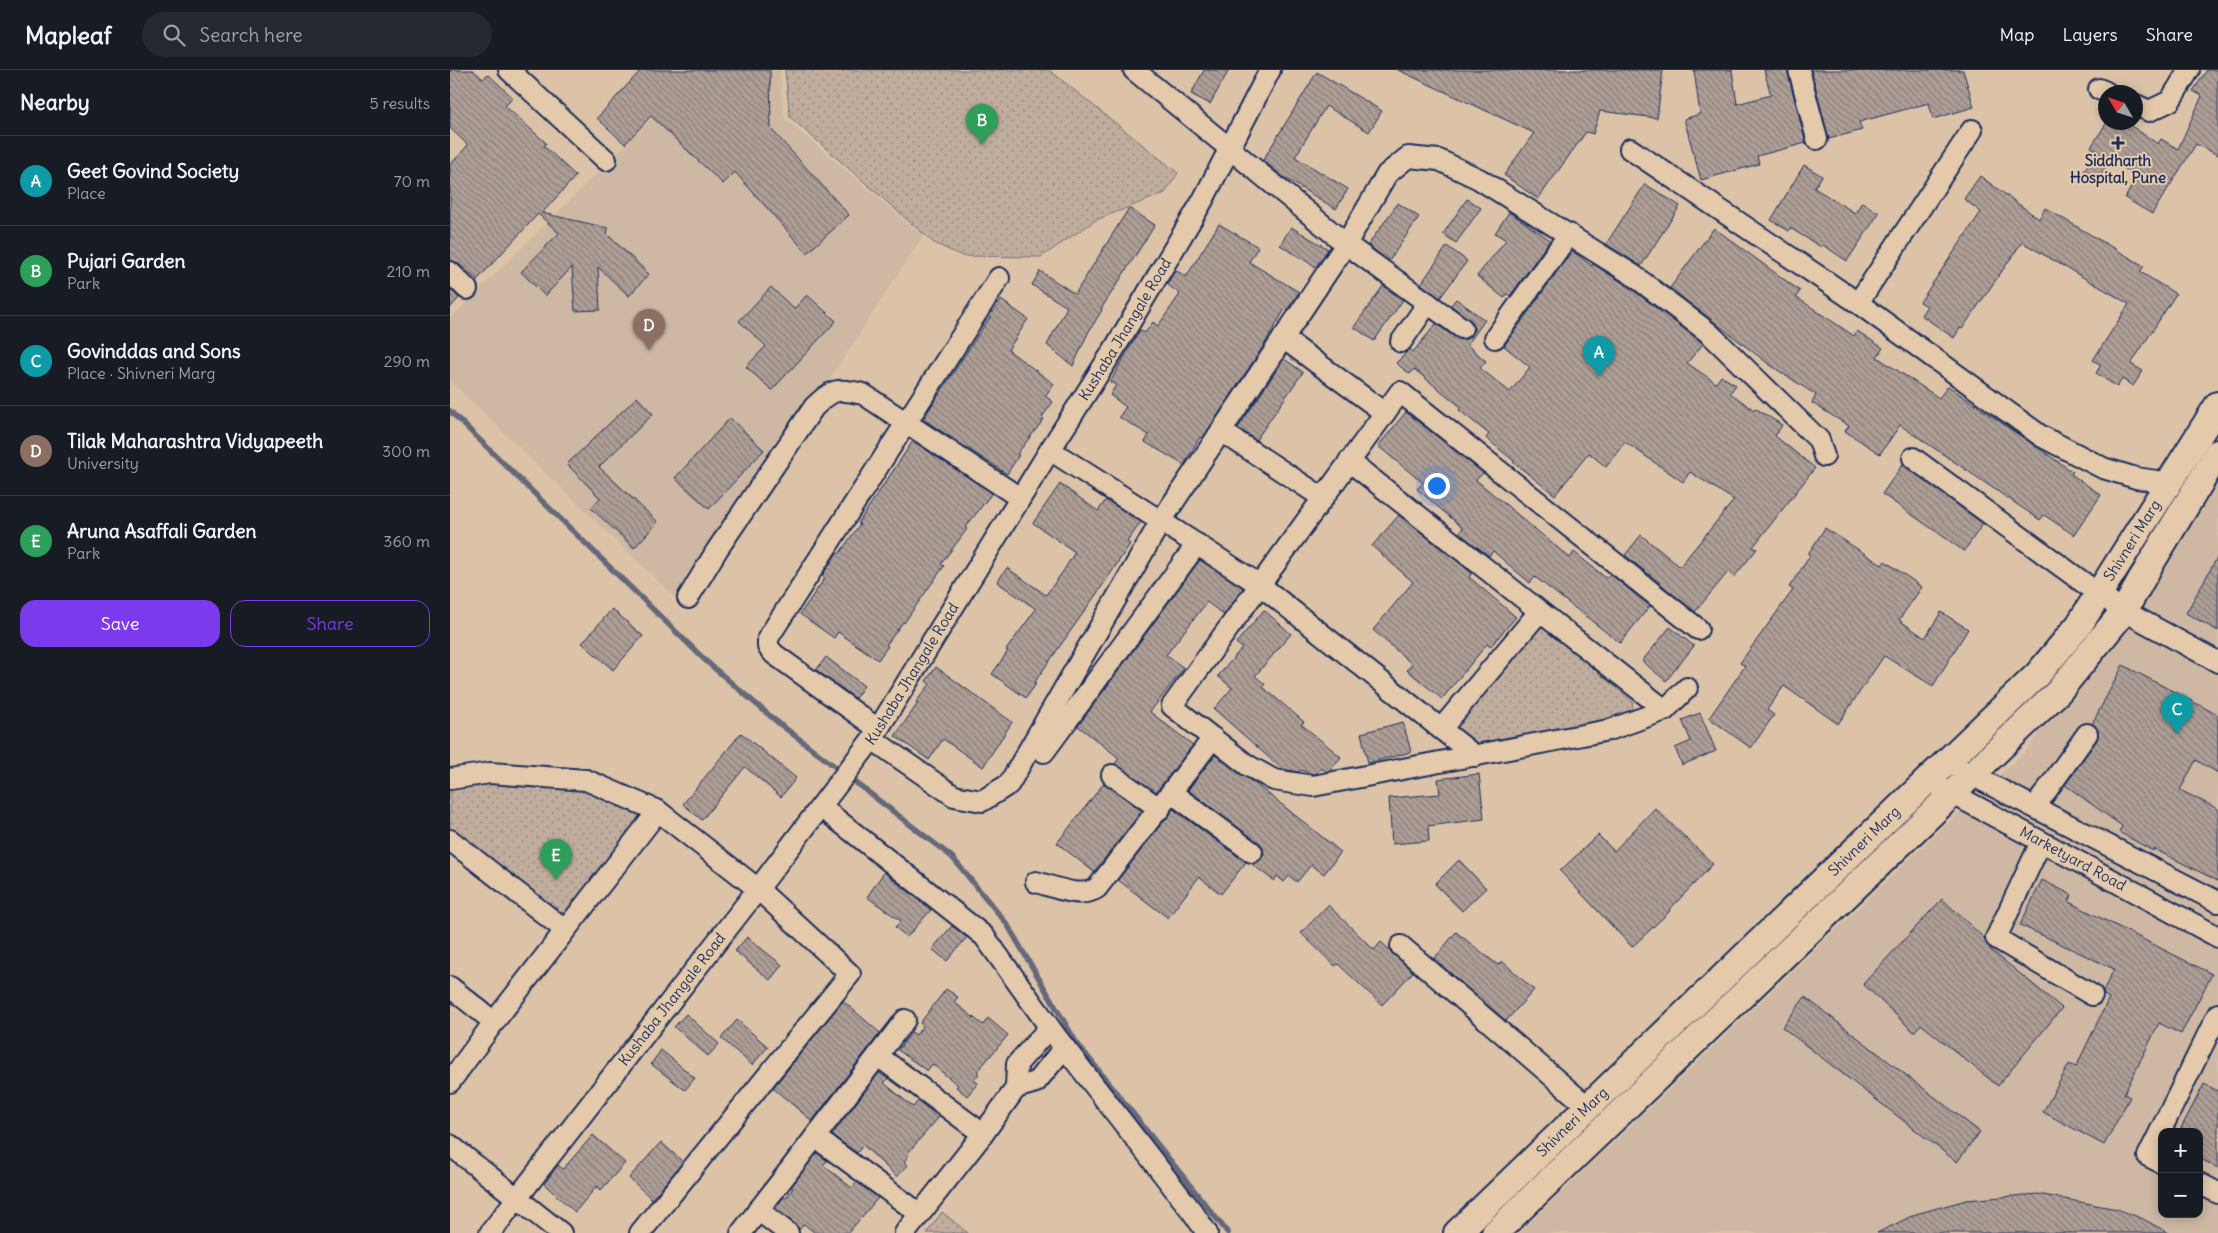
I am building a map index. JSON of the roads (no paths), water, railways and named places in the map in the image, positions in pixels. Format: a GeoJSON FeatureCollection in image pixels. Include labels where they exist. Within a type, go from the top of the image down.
{"type":"FeatureCollection","features":[{"type":"Feature","properties":{"kind":"main road","name":"Shivneri Marg"},"geometry":{"type":"LineString","coordinates":[[1495,1233],[2058,692],[2124,611],[2207,464],[2218,405]]}},
{"type":"Feature","properties":{"kind":"main road","name":"Shivneri Marg"},"geometry":{"type":"LineString","coordinates":[[1457,1233],[2038,674],[2079,625],[2170,483],[2207,464]]}},
{"type":"Feature","properties":{"kind":"street"},"geometry":{"type":"LineString","coordinates":[[509,70],[606,160]]}},
{"type":"Feature","properties":{"kind":"street"},"geometry":{"type":"LineString","coordinates":[[1134,70],[1346,244],[1462,328]]}},
{"type":"Feature","properties":{"kind":"street"},"geometry":{"type":"LineString","coordinates":[[1799,70],[1817,139]]}},
{"type":"Feature","properties":{"kind":"street"},"geometry":{"type":"LineString","coordinates":[[2143,108],[2149,111],[2170,101],[2189,70]]}},
{"type":"Feature","properties":{"kind":"street","name":"Kushaba Jhangale Road"},"geometry":{"type":"LineString","coordinates":[[490,1233],[758,890],[871,739],[1050,450],[1114,351],[1203,200],[1230,150],[1268,71]]}},
{"type":"Feature","properties":{"kind":"street"},"geometry":{"type":"LineString","coordinates":[[1858,303],[1972,130]]}},
{"type":"Feature","properties":{"kind":"street"},"geometry":{"type":"LineString","coordinates":[[1630,149],[1858,303],[2041,436],[2103,468],[2136,478],[2170,483]]}},
{"type":"Feature","properties":{"kind":"street"},"geometry":{"type":"LineString","coordinates":[[999,278],[768,638],[768,647],[774,654],[871,739],[954,796],[982,802],[1009,784],[1161,521],[1346,244],[1387,174],[1408,157],[1438,160],[1479,179],[1632,275],[1709,333],[1819,440],[1824,456]]}},
{"type":"Feature","properties":{"kind":"street"},"geometry":{"type":"LineString","coordinates":[[1495,338],[1569,234]]}},
{"type":"Feature","properties":{"kind":"street"},"geometry":{"type":"LineString","coordinates":[[450,272],[467,289]]}},
{"type":"Feature","properties":{"kind":"street"},"geometry":{"type":"LineString","coordinates":[[1402,342],[1428,303]]}},
{"type":"Feature","properties":{"kind":"street"},"geometry":{"type":"LineString","coordinates":[[1283,338],[1385,413]]}},
{"type":"Feature","properties":{"kind":"street"},"geometry":{"type":"LineString","coordinates":[[688,598],[717,550],[814,407],[830,392],[846,390],[863,394],[1020,498]]}},
{"type":"Feature","properties":{"kind":"street"},"geometry":{"type":"LineString","coordinates":[[1686,688],[1665,710],[1610,730],[1313,786],[1274,780],[1247,765],[1172,706],[1400,392],[1698,629]]}},
{"type":"Feature","properties":{"kind":"street"},"geometry":{"type":"LineString","coordinates":[[1221,432],[1323,498]]}},
{"type":"Feature","properties":{"kind":"street"},"geometry":{"type":"LineString","coordinates":[[1050,450],[1260,585],[1475,756]]}},
{"type":"Feature","properties":{"kind":"street"},"geometry":{"type":"LineString","coordinates":[[1913,458],[2098,594],[2124,611],[2218,662]]}},
{"type":"Feature","properties":{"kind":"street"},"geometry":{"type":"LineString","coordinates":[[1349,461],[1665,710]]}},
{"type":"Feature","properties":{"kind":"street"},"geometry":{"type":"LineString","coordinates":[[1044,752],[1197,544]]}},
{"type":"Feature","properties":{"kind":"street"},"geometry":{"type":"LineString","coordinates":[[1440,729],[1539,612]]}},
{"type":"Feature","properties":{"kind":"street"},"geometry":{"type":"LineString","coordinates":[[2035,808],[2087,734]]}},
{"type":"Feature","properties":{"kind":"street"},"geometry":{"type":"LineString","coordinates":[[1036,882],[1080,893],[1089,893],[1098,888],[1213,738]]}},
{"type":"Feature","properties":{"kind":"street","name":"Marketyard Road"},"geometry":{"type":"LineString","coordinates":[[1948,762],[2218,902]]}},
{"type":"Feature","properties":{"kind":"street"},"geometry":{"type":"LineString","coordinates":[[450,779],[490,773],[586,780],[658,811],[758,890],[850,974],[640,1233]]}},
{"type":"Feature","properties":{"kind":"street"},"geometry":{"type":"LineString","coordinates":[[1112,776],[1160,809]]}},
{"type":"Feature","properties":{"kind":"street","name":"Marketyard Road"},"geometry":{"type":"LineString","coordinates":[[1929,780],[2218,937]]}},
{"type":"Feature","properties":{"kind":"street"},"geometry":{"type":"LineString","coordinates":[[1172,793],[1252,852]]}},
{"type":"Feature","properties":{"kind":"street"},"geometry":{"type":"LineString","coordinates":[[826,801],[984,936],[1064,1048],[1207,1233]]}},
{"type":"Feature","properties":{"kind":"street"},"geometry":{"type":"LineString","coordinates":[[450,1082],[494,1022],[658,811]]}},
{"type":"Feature","properties":{"kind":"street"},"geometry":{"type":"LineString","coordinates":[[450,840],[565,930]]}},
{"type":"Feature","properties":{"kind":"street"},"geometry":{"type":"LineString","coordinates":[[2041,842],[1996,938],[2092,995]]}},
{"type":"Feature","properties":{"kind":"street"},"geometry":{"type":"LineString","coordinates":[[1401,946],[1588,1108]]}},
{"type":"Feature","properties":{"kind":"street"},"geometry":{"type":"LineString","coordinates":[[450,987],[494,1022]]}},
{"type":"Feature","properties":{"kind":"street"},"geometry":{"type":"LineString","coordinates":[[2162,1128],[2218,1014]]}},
{"type":"Feature","properties":{"kind":"street"},"geometry":{"type":"LineString","coordinates":[[741,1233],[905,1020]]}},
{"type":"Feature","properties":{"kind":"street"},"geometry":{"type":"LineString","coordinates":[[905,1233],[983,1134],[1016,1088],[1017,1064],[1049,1028]]}},
{"type":"Feature","properties":{"kind":"street"},"geometry":{"type":"LineString","coordinates":[[1016,1088],[1036,1082],[1064,1048]]}},
{"type":"Feature","properties":{"kind":"street"},"geometry":{"type":"LineString","coordinates":[[878,1056],[983,1134]]}},
{"type":"Feature","properties":{"kind":"street"},"geometry":{"type":"LineString","coordinates":[[2158,1136],[2148,1156],[2158,1161]]}},
{"type":"Feature","properties":{"kind":"street"},"geometry":{"type":"LineString","coordinates":[[815,1137],[920,1214]]}},
{"type":"Feature","properties":{"kind":"street"},"geometry":{"type":"LineString","coordinates":[[450,1145],[561,1233]]}},
{"type":"Feature","properties":{"kind":"street"},"geometry":{"type":"LineString","coordinates":[[2203,1185],[2218,1193]]}},
{"type":"Feature","properties":{"kind":"street"},"geometry":{"type":"LineString","coordinates":[[758,1210],[788,1233]]}},
{"type":"Feature","properties":{"kind":"waterway"},"geometry":{"type":"LineString","coordinates":[[450,411],[707,662],[776,721],[952,857],[1007,924],[1076,1042],[1228,1233]]}},
{"type":"Feature","properties":{"kind":"place","name":"Siddharth Hospital, Pune"},"geometry":{"type":"Point","coordinates":[2118,143]}},
{"type":"Feature","properties":{"kind":"place","name":"Pujari Garden"},"geometry":{"type":"Point","coordinates":[982,145]}},
{"type":"Feature","properties":{"kind":"place","name":"Tilak Maharashtra Vidyapeeth"},"geometry":{"type":"Point","coordinates":[649,350]}},
{"type":"Feature","properties":{"kind":"place","name":"Geet Govind Society"},"geometry":{"type":"Point","coordinates":[1599,377]}},
{"type":"Feature","properties":{"kind":"place","name":"Govinddas and Sons"},"geometry":{"type":"Point","coordinates":[2177,734]}},
{"type":"Feature","properties":{"kind":"place","name":"Aruna Asaffali Garden"},"geometry":{"type":"Point","coordinates":[556,880]}}]}
